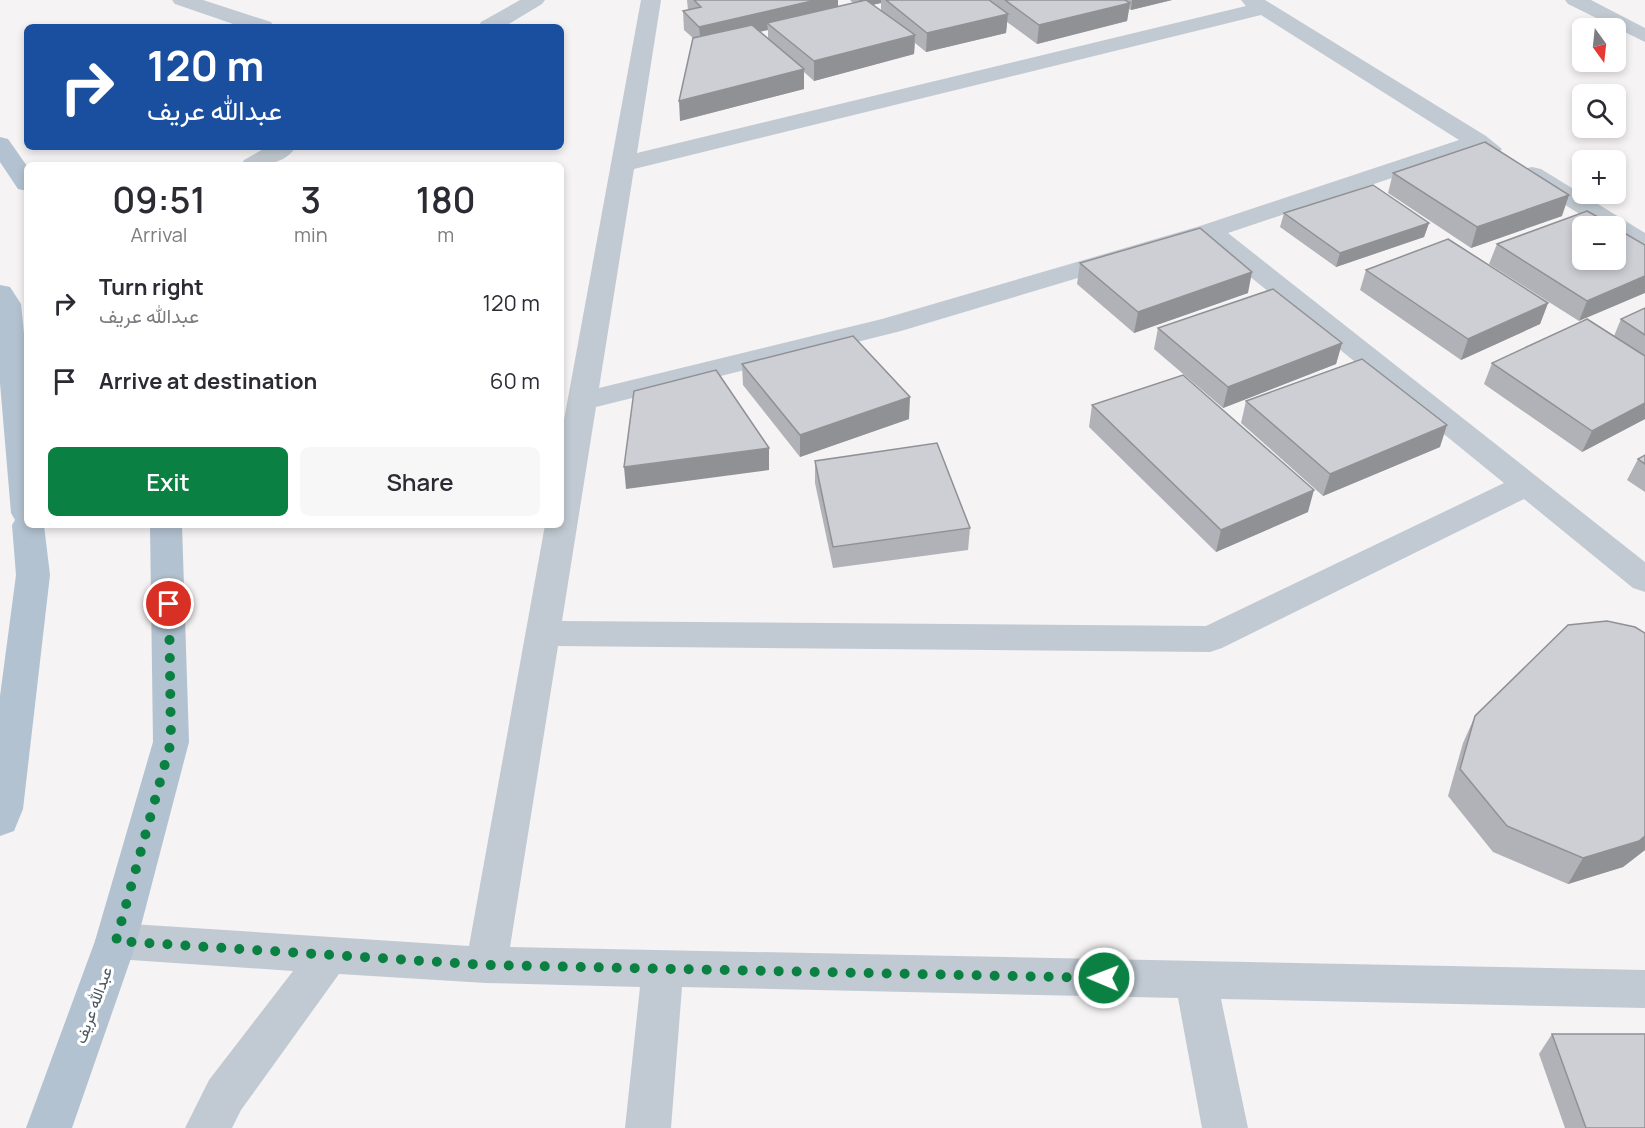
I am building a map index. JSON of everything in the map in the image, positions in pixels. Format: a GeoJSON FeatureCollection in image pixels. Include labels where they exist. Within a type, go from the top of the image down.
{"type":"FeatureCollection","features":[{"type":"Feature","properties":{"kind":"main road"},"geometry":{"type":"LineString","coordinates":[[0,144],[24,180]]}},
{"type":"Feature","properties":{"kind":"main road"},"geometry":{"type":"LineString","coordinates":[[0,293],[7,304],[8,399],[24,495]]}},
{"type":"Feature","properties":{"kind":"main road"},"geometry":{"type":"LineString","coordinates":[[0,820],[4,809],[33,575],[28,528]]}},
{"type":"Feature","properties":{"kind":"main road","name":"عبدالله عريف"},"geometry":{"type":"LineString","coordinates":[[49,1128],[116,941],[171,742],[166,528]]}},
{"type":"Feature","properties":{"kind":"street"},"geometry":{"type":"LineString","coordinates":[[182,0],[254,24]]}},
{"type":"Feature","properties":{"kind":"street"},"geometry":{"type":"LineString","coordinates":[[494,24],[535,0]]}},
{"type":"Feature","properties":{"kind":"street"},"geometry":{"type":"LineString","coordinates":[[564,506],[651,0]]}},
{"type":"Feature","properties":{"kind":"street"},"geometry":{"type":"LineString","coordinates":[[1575,0],[1645,36]]}},
{"type":"Feature","properties":{"kind":"street"},"geometry":{"type":"LineString","coordinates":[[623,164],[1258,4],[1645,244]]}},
{"type":"Feature","properties":{"kind":"street"},"geometry":{"type":"LineString","coordinates":[[582,401],[891,325],[1209,231],[1478,141]]}},
{"type":"Feature","properties":{"kind":"street"},"geometry":{"type":"LineString","coordinates":[[258,162],[279,150]]}},
{"type":"Feature","properties":{"kind":"street"},"geometry":{"type":"LineString","coordinates":[[1209,231],[1645,580]]}},
{"type":"Feature","properties":{"kind":"street"},"geometry":{"type":"LineString","coordinates":[[542,633],[1210,639],[1525,486]]}},
{"type":"Feature","properties":{"kind":"street"},"geometry":{"type":"LineString","coordinates":[[486,965],[560,528]]}},
{"type":"Feature","properties":{"kind":"street"},"geometry":{"type":"LineString","coordinates":[[116,941],[486,965],[1645,989]]}},
{"type":"Feature","properties":{"kind":"street"},"geometry":{"type":"LineString","coordinates":[[208,1128],[225,1095],[328,955]]}},
{"type":"Feature","properties":{"kind":"street"},"geometry":{"type":"LineString","coordinates":[[648,1128],[663,969]]}},
{"type":"Feature","properties":{"kind":"street"},"geometry":{"type":"LineString","coordinates":[[1196,980],[1225,1128]]}},
{"type":"Feature","properties":{"kind":"building"},"geometry":{"type":"Polygon","coordinates":[[[694,0],[816,0],[699,27],[683,11],[701,7],[694,0]]]}},
{"type":"Feature","properties":{"kind":"building"},"geometry":{"type":"Polygon","coordinates":[[[866,0],[915,35],[814,61],[767,23],[866,0]]]}},
{"type":"Feature","properties":{"kind":"building"},"geometry":{"type":"Polygon","coordinates":[[[886,0],[989,0],[1008,14],[927,33],[886,0]]]}},
{"type":"Feature","properties":{"kind":"building"},"geometry":{"type":"Polygon","coordinates":[[[1005,0],[1125,0],[1130,3],[1039,25],[1005,0]]]}},
{"type":"Feature","properties":{"kind":"building"},"geometry":{"type":"Polygon","coordinates":[[[752,25],[804,69],[679,101],[693,38],[752,25]]]}},
{"type":"Feature","properties":{"kind":"building"},"geometry":{"type":"Polygon","coordinates":[[[1485,142],[1569,195],[1477,227],[1393,173],[1485,142]]]}},
{"type":"Feature","properties":{"kind":"building"},"geometry":{"type":"Polygon","coordinates":[[[1373,185],[1429,223],[1340,253],[1284,213],[1373,185]]]}},
{"type":"Feature","properties":{"kind":"building"},"geometry":{"type":"Polygon","coordinates":[[[1587,211],[1596,216],[1573,216],[1587,211]]]}},
{"type":"Feature","properties":{"kind":"building"},"geometry":{"type":"Polygon","coordinates":[[[1572,216],[1572,270],[1626,270],[1626,234],[1645,245],[1645,276],[1587,301],[1497,244],[1572,216]]]}},
{"type":"Feature","properties":{"kind":"building"},"geometry":{"type":"Polygon","coordinates":[[[1200,228],[1252,272],[1138,312],[1080,263],[1200,228]]]}},
{"type":"Feature","properties":{"kind":"building"},"geometry":{"type":"Polygon","coordinates":[[[1448,239],[1548,303],[1468,339],[1366,270],[1448,239]]]}},
{"type":"Feature","properties":{"kind":"building"},"geometry":{"type":"Polygon","coordinates":[[[1273,289],[1342,343],[1228,387],[1158,328],[1273,289]]]}},
{"type":"Feature","properties":{"kind":"building"},"geometry":{"type":"Polygon","coordinates":[[[1645,308],[1645,335],[1621,319],[1645,308]]]}},
{"type":"Feature","properties":{"kind":"building"},"geometry":{"type":"Polygon","coordinates":[[[1587,319],[1645,356],[1645,403],[1592,431],[1492,363],[1587,319]]]}},
{"type":"Feature","properties":{"kind":"building"},"geometry":{"type":"Polygon","coordinates":[[[853,336],[910,397],[800,435],[742,364],[853,336]]]}},
{"type":"Feature","properties":{"kind":"building"},"geometry":{"type":"Polygon","coordinates":[[[1362,359],[1447,425],[1330,474],[1246,401],[1362,359]]]}},
{"type":"Feature","properties":{"kind":"building"},"geometry":{"type":"Polygon","coordinates":[[[716,370],[769,448],[624,467],[634,391],[716,370]]]}},
{"type":"Feature","properties":{"kind":"building"},"geometry":{"type":"Polygon","coordinates":[[[1183,375],[1314,490],[1221,530],[1092,405],[1183,375]]]}},
{"type":"Feature","properties":{"kind":"building"},"geometry":{"type":"Polygon","coordinates":[[[937,443],[970,528],[833,547],[815,461],[937,443]]]}},
{"type":"Feature","properties":{"kind":"building"},"geometry":{"type":"Polygon","coordinates":[[[1645,455],[1645,464],[1638,459],[1645,455]]]}},
{"type":"Feature","properties":{"kind":"building"},"geometry":{"type":"Polygon","coordinates":[[[1607,621],[1635,627],[1645,633],[1645,836],[1639,841],[1583,858],[1507,826],[1460,769],[1475,716],[1568,625],[1607,621]]]}},
{"type":"Feature","properties":{"kind":"building"},"geometry":{"type":"Polygon","coordinates":[[[1552,1034],[1645,1034],[1645,1128],[1586,1128],[1552,1034]]]}},
{"type":"Feature","properties":{"kind":"route"},"geometry":{"type":"LineString","coordinates":[[169,604],[171,742],[116,941],[486,965],[1104,978]]}}]}
